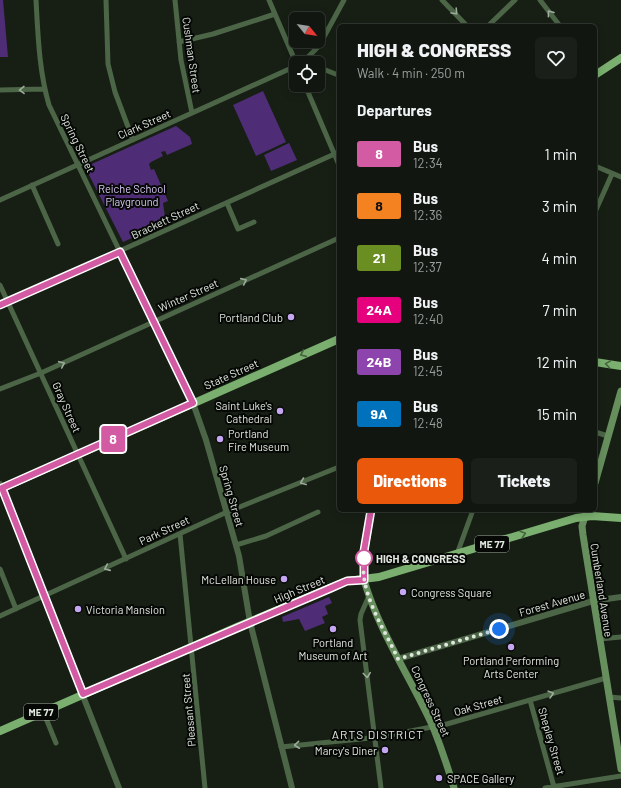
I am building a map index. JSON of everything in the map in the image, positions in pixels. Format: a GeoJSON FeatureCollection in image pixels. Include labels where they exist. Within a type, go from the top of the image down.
{"type":"FeatureCollection","features":[{"type":"Feature","properties":{"kind":"main road"},"geometry":{"type":"LineString","coordinates":[[597,73],[621,58]]}},
{"type":"Feature","properties":{"kind":"main road","name":"State Street"},"geometry":{"type":"LineString","coordinates":[[1,487],[77,455],[337,339]]}},
{"type":"Feature","properties":{"kind":"main road"},"geometry":{"type":"LineString","coordinates":[[597,362],[621,366]]}},
{"type":"Feature","properties":{"kind":"main road"},"geometry":{"type":"LineString","coordinates":[[597,476],[621,391]]}},
{"type":"Feature","properties":{"kind":"main road","name":"Congress Street"},"geometry":{"type":"LineString","coordinates":[[371,512],[364,551],[364,580],[369,596],[398,659],[432,726],[454,788]]}},
{"type":"Feature","properties":{"kind":"main road","name":"High Street"},"geometry":{"type":"LineString","coordinates":[[0,731],[43,711],[347,581],[364,580],[457,554],[586,513],[621,518]]}},
{"type":"Feature","properties":{"kind":"main road","name":"Cumberland Avenue"},"geometry":{"type":"LineString","coordinates":[[586,513],[582,528],[599,639],[620,754],[621,769]]}},
{"type":"Feature","properties":{"kind":"street","name":"Spring Street"},"geometry":{"type":"LineString","coordinates":[[36,0],[44,89],[53,116],[193,403],[206,440],[236,545],[250,622],[292,788]]}},
{"type":"Feature","properties":{"kind":"street"},"geometry":{"type":"LineString","coordinates":[[106,0],[108,64],[112,81],[133,140]]}},
{"type":"Feature","properties":{"kind":"street","name":"Cushman Street"},"geometry":{"type":"LineString","coordinates":[[175,0],[179,42],[192,113]]}},
{"type":"Feature","properties":{"kind":"street"},"geometry":{"type":"LineString","coordinates":[[269,0],[293,56]]}},
{"type":"Feature","properties":{"kind":"street"},"geometry":{"type":"LineString","coordinates":[[310,56],[319,46],[344,0]]}},
{"type":"Feature","properties":{"kind":"street"},"geometry":{"type":"LineString","coordinates":[[442,0],[465,24]]}},
{"type":"Feature","properties":{"kind":"street"},"geometry":{"type":"LineString","coordinates":[[490,24],[515,0]]}},
{"type":"Feature","properties":{"kind":"street"},"geometry":{"type":"LineString","coordinates":[[540,0],[558,24]]}},
{"type":"Feature","properties":{"kind":"street"},"geometry":{"type":"LineString","coordinates":[[179,42],[213,34],[275,14]]}},
{"type":"Feature","properties":{"kind":"street","name":"Clark Street"},"geometry":{"type":"LineString","coordinates":[[0,200],[289,69]]}},
{"type":"Feature","properties":{"kind":"street"},"geometry":{"type":"LineString","coordinates":[[325,70],[337,75]]}},
{"type":"Feature","properties":{"kind":"street"},"geometry":{"type":"LineString","coordinates":[[0,90],[44,89]]}},
{"type":"Feature","properties":{"kind":"street"},"geometry":{"type":"LineString","coordinates":[[309,92],[337,153]]}},
{"type":"Feature","properties":{"kind":"street","name":"Brackett Street"},"geometry":{"type":"LineString","coordinates":[[0,305],[337,153]]}},
{"type":"Feature","properties":{"kind":"street"},"geometry":{"type":"LineString","coordinates":[[597,167],[621,177]]}},
{"type":"Feature","properties":{"kind":"street"},"geometry":{"type":"LineString","coordinates":[[597,208],[612,174]]}},
{"type":"Feature","properties":{"kind":"street"},"geometry":{"type":"LineString","coordinates":[[32,185],[58,244]]}},
{"type":"Feature","properties":{"kind":"street"},"geometry":{"type":"LineString","coordinates":[[227,203],[238,229],[254,222]]}},
{"type":"Feature","properties":{"kind":"street","name":"Winter Street"},"geometry":{"type":"LineString","coordinates":[[0,389],[41,374],[337,239]]}},
{"type":"Feature","properties":{"kind":"street","name":"Gray Street"},"geometry":{"type":"LineString","coordinates":[[0,285],[126,559]]}},
{"type":"Feature","properties":{"kind":"street"},"geometry":{"type":"LineString","coordinates":[[597,433],[608,436]]}},
{"type":"Feature","properties":{"kind":"street","name":"Park Street"},"geometry":{"type":"LineString","coordinates":[[0,616],[227,512],[337,468]]}},
{"type":"Feature","properties":{"kind":"street"},"geometry":{"type":"LineString","coordinates":[[1,487],[119,788]]}},
{"type":"Feature","properties":{"kind":"street"},"geometry":{"type":"LineString","coordinates":[[236,545],[266,536],[318,512]]}},
{"type":"Feature","properties":{"kind":"street"},"geometry":{"type":"LineString","coordinates":[[457,554],[472,512]]}},
{"type":"Feature","properties":{"kind":"street","name":"Pleasant Street"},"geometry":{"type":"LineString","coordinates":[[180,534],[205,788]]}},
{"type":"Feature","properties":{"kind":"street"},"geometry":{"type":"LineString","coordinates":[[0,569],[16,609]]}},
{"type":"Feature","properties":{"kind":"street"},"geometry":{"type":"LineString","coordinates":[[369,596],[360,620],[381,788]]}},
{"type":"Feature","properties":{"kind":"street","name":"Forest Avenue"},"geometry":{"type":"LineString","coordinates":[[398,659],[593,601],[621,598]]}},
{"type":"Feature","properties":{"kind":"street"},"geometry":{"type":"LineString","coordinates":[[599,639],[621,637]]}},
{"type":"Feature","properties":{"kind":"street","name":"Oak Street"},"geometry":{"type":"LineString","coordinates":[[281,747],[375,737],[447,724],[606,678]]}},
{"type":"Feature","properties":{"kind":"street"},"geometry":{"type":"LineString","coordinates":[[609,697],[621,698]]}},
{"type":"Feature","properties":{"kind":"street","name":"Shepley Street"},"geometry":{"type":"LineString","coordinates":[[530,700],[554,787]]}},
{"type":"Feature","properties":{"kind":"street"},"geometry":{"type":"LineString","coordinates":[[43,711],[56,743]]}},
{"type":"Feature","properties":{"kind":"street"},"geometry":{"type":"LineString","coordinates":[[545,788],[621,776]]}},
{"type":"Feature","properties":{"kind":"green space"},"geometry":{"type":"Polygon","coordinates":[[[0,0],[3,0],[8,57],[0,57],[0,0]]]}},
{"type":"Feature","properties":{"kind":"green space"},"geometry":{"type":"Polygon","coordinates":[[[263,91],[286,142],[256,156],[233,105],[263,91]]]}},
{"type":"Feature","properties":{"kind":"green space","name":"Reiche School Playground"},"geometry":{"type":"Polygon","coordinates":[[[176,126],[190,137],[192,144],[167,155],[165,151],[161,152],[163,156],[149,164],[151,170],[154,169],[168,201],[163,203],[166,223],[123,242],[85,167],[176,126]]]}},
{"type":"Feature","properties":{"kind":"green space"},"geometry":{"type":"Polygon","coordinates":[[[289,143],[297,160],[271,171],[264,155],[289,143]]]}},
{"type":"Feature","properties":{"kind":"green space"},"geometry":{"type":"Polygon","coordinates":[[[329,597],[332,603],[325,606],[328,614],[322,617],[325,623],[305,631],[299,619],[283,622],[282,617],[329,597]]]}},
{"type":"Feature","properties":{"kind":"bus line","name":"8"},"geometry":{"type":"LineString","coordinates":[[0,305],[120,252],[193,403],[2,488],[83,694],[347,581],[364,580],[364,551],[371,512]]}},
{"type":"Feature","properties":{"kind":"place","name":"Portland Club"},"geometry":{"type":"Point","coordinates":[291,317]}},
{"type":"Feature","properties":{"kind":"place","name":"Saint Luke's Cathedral"},"geometry":{"type":"Point","coordinates":[280,411]}},
{"type":"Feature","properties":{"kind":"place","name":"Portland Fire Museum"},"geometry":{"type":"Point","coordinates":[220,439]}},
{"type":"Feature","properties":{"kind":"place","name":"HIGH & CONGRESS"},"geometry":{"type":"Point","coordinates":[364,558]}},
{"type":"Feature","properties":{"kind":"place","name":"McLellan House"},"geometry":{"type":"Point","coordinates":[284,579]}},
{"type":"Feature","properties":{"kind":"place","name":"Congress Square"},"geometry":{"type":"Point","coordinates":[403,592]}},
{"type":"Feature","properties":{"kind":"place","name":"Victoria Mansion"},"geometry":{"type":"Point","coordinates":[78,609]}},
{"type":"Feature","properties":{"kind":"place","name":"Portland Museum of Art"},"geometry":{"type":"Point","coordinates":[333,629]}},
{"type":"Feature","properties":{"kind":"place","name":"Portland Performing Arts Center"},"geometry":{"type":"Point","coordinates":[511,647]}},
{"type":"Feature","properties":{"kind":"place","name":"Marcy's Diner"},"geometry":{"type":"Point","coordinates":[385,750]}},
{"type":"Feature","properties":{"kind":"place","name":"SPACE Gallery"},"geometry":{"type":"Point","coordinates":[439,778]}},
{"type":"Feature","properties":{"kind":"district","name":"ARTS DISTRICT"},"geometry":{"type":"Point","coordinates":[378,734]}},
{"type":"Feature","properties":{"kind":"route"},"geometry":{"type":"LineString","coordinates":[[364,558],[364,580],[368,594],[398,659],[499,629]]}}]}
